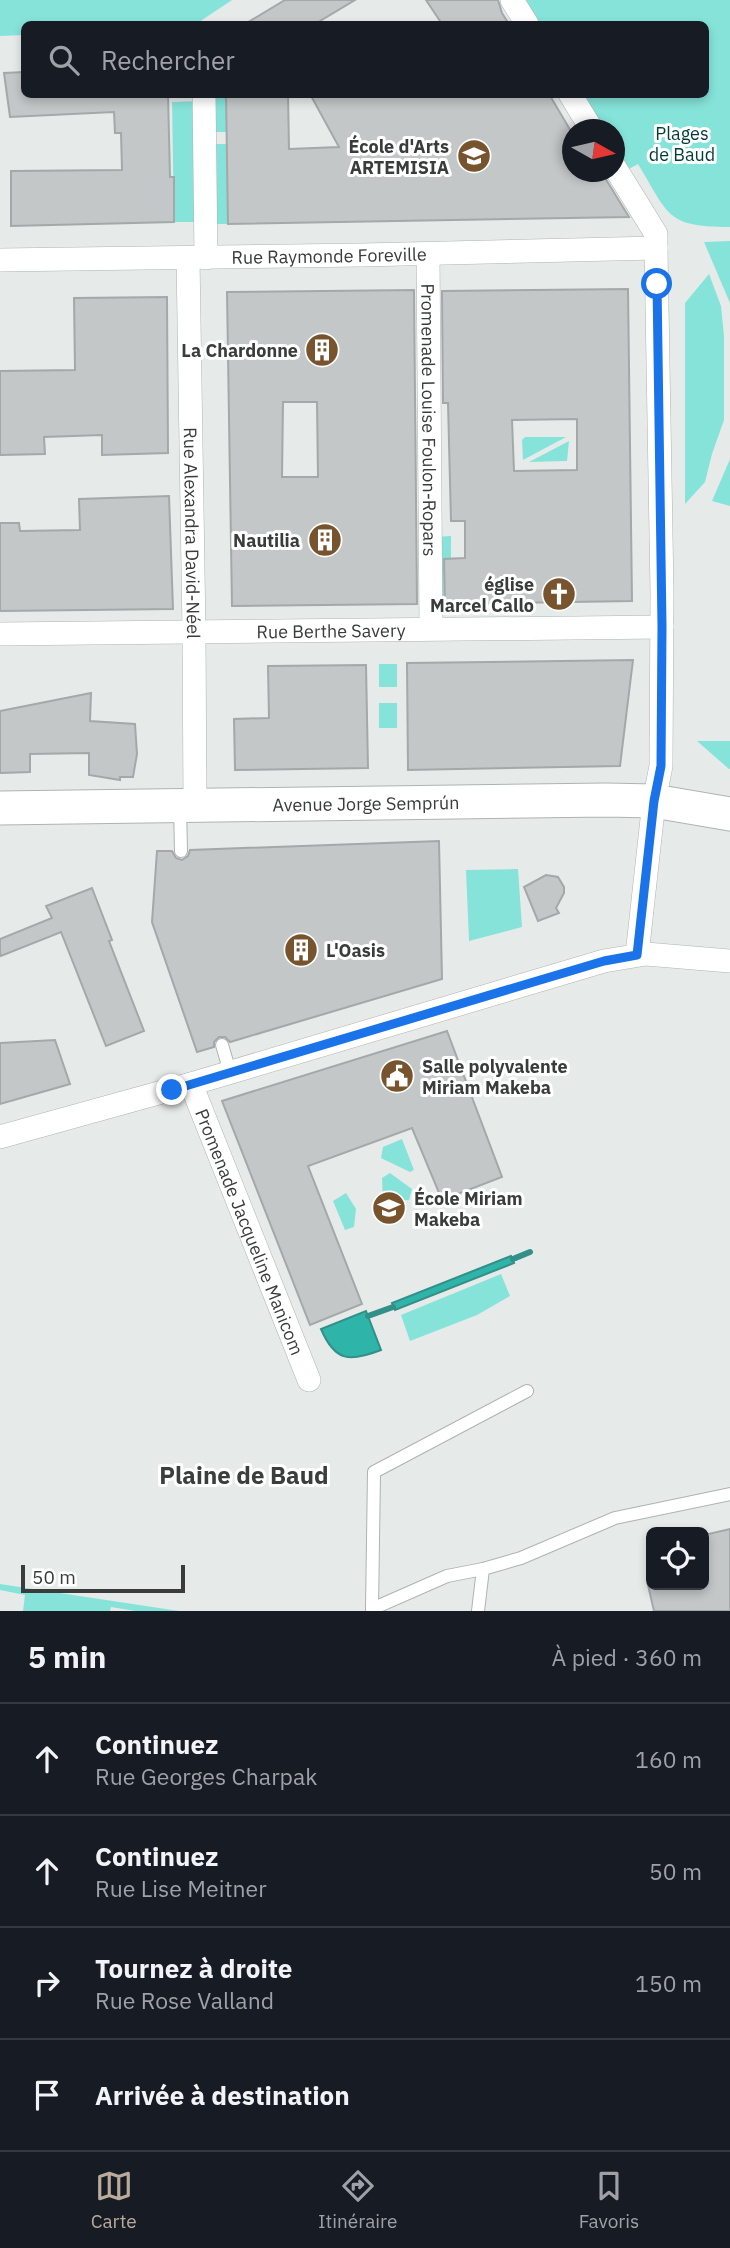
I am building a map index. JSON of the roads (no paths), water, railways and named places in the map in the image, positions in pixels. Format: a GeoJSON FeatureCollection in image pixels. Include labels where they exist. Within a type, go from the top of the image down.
{"type":"FeatureCollection","features":[{"type":"Feature","properties":{"kind":"street"},"geometry":{"type":"LineString","coordinates":[[512,0],[525,21]]}},
{"type":"Feature","properties":{"kind":"street","name":"Rue Alexandra David-Néel"},"geometry":{"type":"LineString","coordinates":[[187,806],[194,632],[197,258],[204,98]]}},
{"type":"Feature","properties":{"kind":"street"},"geometry":{"type":"LineString","coordinates":[[572,98],[585,119]]}},
{"type":"Feature","properties":{"kind":"street"},"geometry":{"type":"LineString","coordinates":[[624,182],[656,234],[662,626],[661,766],[654,801],[637,955]]}},
{"type":"Feature","properties":{"kind":"street","name":"Rue Raymonde Foreville"},"geometry":{"type":"LineString","coordinates":[[0,260],[656,248]]}},
{"type":"Feature","properties":{"kind":"street","name":"Promenade Louise Foulon-Ropars"},"geometry":{"type":"LineString","coordinates":[[428,254],[431,628]]}},
{"type":"Feature","properties":{"kind":"street","name":"Rue Berthe Savery"},"geometry":{"type":"LineString","coordinates":[[0,634],[662,626]]}},
{"type":"Feature","properties":{"kind":"street","name":"Avenue Jorge Semprún"},"geometry":{"type":"LineString","coordinates":[[0,808],[654,801],[730,814]]}},
{"type":"Feature","properties":{"kind":"street"},"geometry":{"type":"LineString","coordinates":[[0,1137],[191,1084],[604,961],[637,955],[730,961]]}},
{"type":"Feature","properties":{"kind":"street","name":"Promenade Jacqueline Manicom"},"geometry":{"type":"LineString","coordinates":[[191,1084],[309,1380]]}},
{"type":"Feature","properties":{"kind":"lane"},"geometry":{"type":"LineString","coordinates":[[181,850],[187,806]]}},
{"type":"Feature","properties":{"kind":"lane"},"geometry":{"type":"LineString","coordinates":[[222,1045],[230,1072]]}},
{"type":"Feature","properties":{"kind":"lane"},"geometry":{"type":"LineString","coordinates":[[527,1391],[374,1472],[372,1609],[447,1576],[521,1558],[615,1518],[730,1494]]}},
{"type":"Feature","properties":{"kind":"lane"},"geometry":{"type":"LineString","coordinates":[[478,1611],[483,1569]]}},
{"type":"Feature","properties":{"kind":"waterway"},"geometry":{"type":"LineString","coordinates":[[513,1259],[530,1252]]}},
{"type":"Feature","properties":{"kind":"waterway"},"geometry":{"type":"LineString","coordinates":[[368,1316],[393,1307]]}},
{"type":"Feature","properties":{"kind":"place","name":"École d'Arts ARTEMISIA"},"geometry":{"type":"Point","coordinates":[474,156]}},
{"type":"Feature","properties":{"kind":"place","name":"La Chardonne"},"geometry":{"type":"Point","coordinates":[322,350]}},
{"type":"Feature","properties":{"kind":"place","name":"Nautilia"},"geometry":{"type":"Point","coordinates":[325,540]}},
{"type":"Feature","properties":{"kind":"place","name":"église Marcel Callo"},"geometry":{"type":"Point","coordinates":[559,594]}},
{"type":"Feature","properties":{"kind":"place","name":"L'Oasis"},"geometry":{"type":"Point","coordinates":[301,950]}},
{"type":"Feature","properties":{"kind":"place","name":"Salle polyvalente Miriam Makeba"},"geometry":{"type":"Point","coordinates":[397,1076]}},
{"type":"Feature","properties":{"kind":"place","name":"École Miriam Makeba"},"geometry":{"type":"Point","coordinates":[389,1208]}},
{"type":"Feature","properties":{"kind":"district","name":"Plaine de Baud"},"geometry":{"type":"Point","coordinates":[244,1475]}},
{"type":"Feature","properties":{"kind":"park label","name":"Plages de Baud"},"geometry":{"type":"Point","coordinates":[682,143]}}]}
